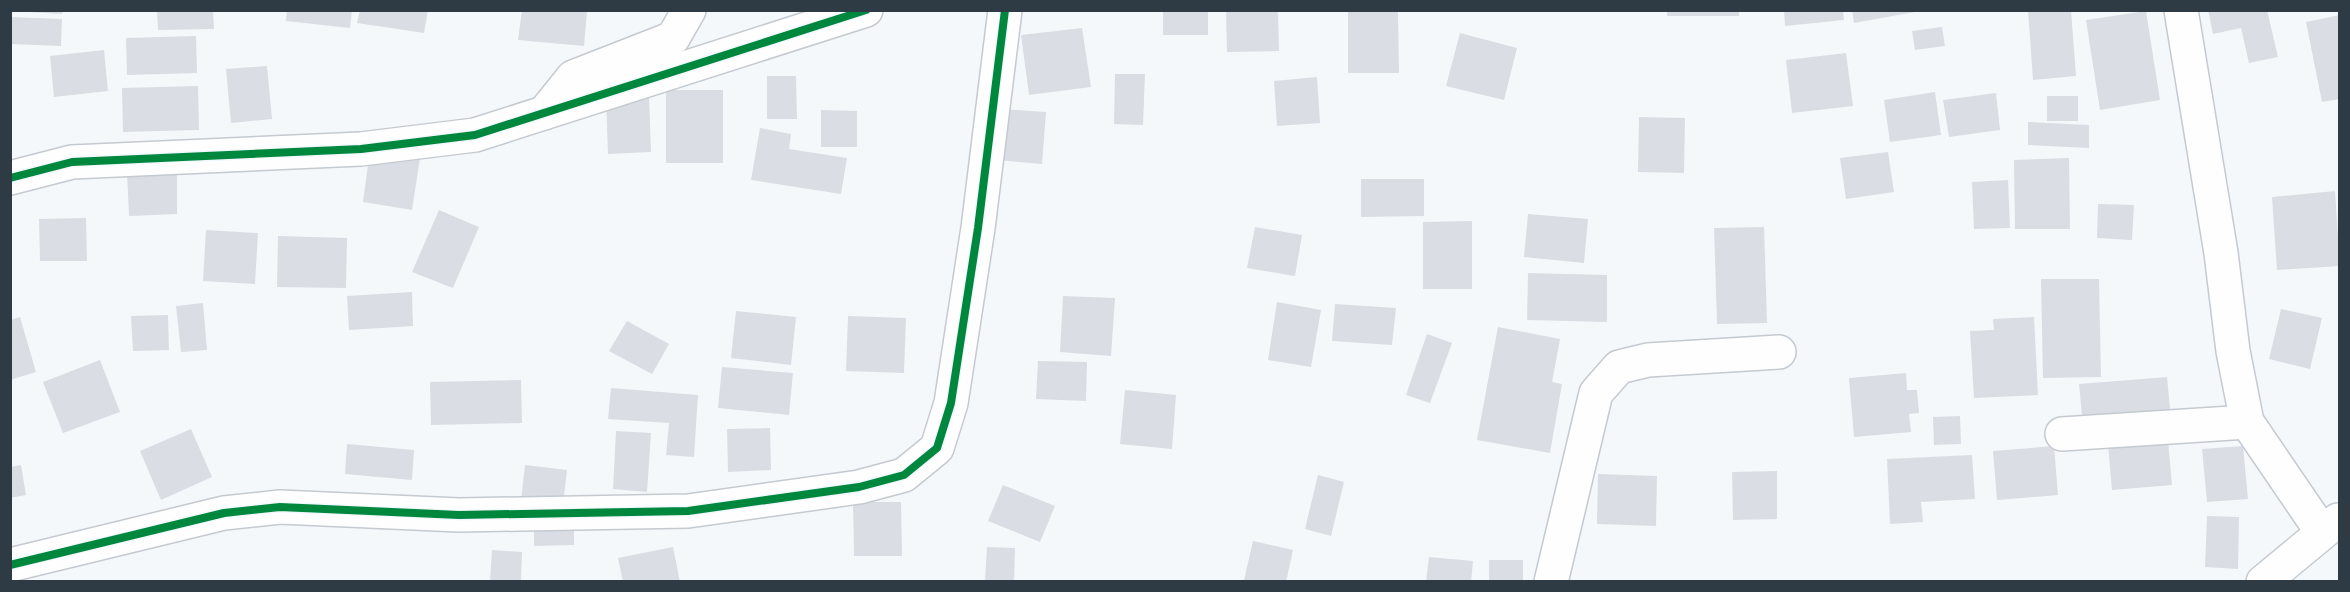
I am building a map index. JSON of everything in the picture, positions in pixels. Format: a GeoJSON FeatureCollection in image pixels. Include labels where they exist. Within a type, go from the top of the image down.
{"type":"FeatureCollection","features":[{"type":"Feature","properties":{"kind":"street"},"geometry":{"type":"LineString","coordinates":[[544,113],[573,77],[674,38],[688,10]]}},
{"type":"Feature","properties":{"kind":"street"},"geometry":{"type":"LineString","coordinates":[[10,178],[72,162],[362,149],[475,135],[867,10]]}},
{"type":"Feature","properties":{"kind":"street"},"geometry":{"type":"LineString","coordinates":[[10,565],[224,513],[280,507],[459,515],[687,511],[859,487],[904,475],[937,448],[951,403],[978,228],[1005,10]]}},
{"type":"Feature","properties":{"kind":"street"},"geometry":{"type":"LineString","coordinates":[[2181,10],[2221,253],[2233,351],[2247,422],[2331,526],[2263,582]]}},
{"type":"Feature","properties":{"kind":"street"},"geometry":{"type":"LineString","coordinates":[[1551,582],[1596,393],[1619,367],[1647,360],[1779,352]]}},
{"type":"Feature","properties":{"kind":"street"},"geometry":{"type":"LineString","coordinates":[[2062,434],[2247,422]]}},
{"type":"Feature","properties":{"kind":"building"},"geometry":{"type":"Polygon","coordinates":[[[29,10],[62,10],[62,14],[29,12],[29,10]]]}},
{"type":"Feature","properties":{"kind":"building"},"geometry":{"type":"Polygon","coordinates":[[[157,10],[213,10],[214,29],[158,30],[157,10]]]}},
{"type":"Feature","properties":{"kind":"building"},"geometry":{"type":"Polygon","coordinates":[[[287,10],[352,10],[350,28],[286,21],[287,10]]]}},
{"type":"Feature","properties":{"kind":"building"},"geometry":{"type":"Polygon","coordinates":[[[360,10],[428,10],[424,33],[357,23],[360,10]]]}},
{"type":"Feature","properties":{"kind":"building"},"geometry":{"type":"Polygon","coordinates":[[[522,10],[587,12],[584,46],[518,40],[522,10]]]}},
{"type":"Feature","properties":{"kind":"building"},"geometry":{"type":"Polygon","coordinates":[[[1163,10],[1208,10],[1208,35],[1163,35],[1163,10]]]}},
{"type":"Feature","properties":{"kind":"building"},"geometry":{"type":"Polygon","coordinates":[[[1226,10],[1278,10],[1279,51],[1227,52],[1226,10]]]}},
{"type":"Feature","properties":{"kind":"building"},"geometry":{"type":"Polygon","coordinates":[[[1667,10],[1739,10],[1739,16],[1667,16],[1667,10]]]}},
{"type":"Feature","properties":{"kind":"building"},"geometry":{"type":"Polygon","coordinates":[[[1784,10],[1843,10],[1844,20],[1785,26],[1784,10]]]}},
{"type":"Feature","properties":{"kind":"building"},"geometry":{"type":"Polygon","coordinates":[[[1852,10],[1915,10],[1915,12],[1854,23],[1852,10]]]}},
{"type":"Feature","properties":{"kind":"building"},"geometry":{"type":"Polygon","coordinates":[[[2028,10],[2071,10],[2076,76],[2033,80],[2028,10]]]}},
{"type":"Feature","properties":{"kind":"building"},"geometry":{"type":"Polygon","coordinates":[[[2208,10],[2267,10],[2278,57],[2249,63],[2241,28],[2213,34],[2208,10]]]}},
{"type":"Feature","properties":{"kind":"building"},"geometry":{"type":"Polygon","coordinates":[[[2146,11],[2160,100],[2100,110],[2086,20],[2146,11]]]}},
{"type":"Feature","properties":{"kind":"building"},"geometry":{"type":"Polygon","coordinates":[[[1348,12],[1398,12],[1399,73],[1348,73],[1348,12]]]}},
{"type":"Feature","properties":{"kind":"building"},"geometry":{"type":"Polygon","coordinates":[[[2340,15],[2340,99],[2322,102],[2306,22],[2340,15]]]}},
{"type":"Feature","properties":{"kind":"building"},"geometry":{"type":"Polygon","coordinates":[[[10,17],[62,19],[61,46],[10,44],[10,17]]]}},
{"type":"Feature","properties":{"kind":"building"},"geometry":{"type":"Polygon","coordinates":[[[1942,27],[1945,46],[1915,50],[1912,31],[1942,27]]]}},
{"type":"Feature","properties":{"kind":"building"},"geometry":{"type":"Polygon","coordinates":[[[1082,28],[1091,87],[1029,95],[1021,35],[1082,28]]]}},
{"type":"Feature","properties":{"kind":"building"},"geometry":{"type":"Polygon","coordinates":[[[1460,33],[1517,48],[1504,100],[1446,86],[1460,33]]]}},
{"type":"Feature","properties":{"kind":"building"},"geometry":{"type":"Polygon","coordinates":[[[196,36],[197,73],[127,75],[126,38],[196,36]]]}},
{"type":"Feature","properties":{"kind":"building"},"geometry":{"type":"Polygon","coordinates":[[[104,50],[108,91],[54,97],[50,56],[104,50]]]}},
{"type":"Feature","properties":{"kind":"building"},"geometry":{"type":"Polygon","coordinates":[[[1846,53],[1853,106],[1792,113],[1786,60],[1846,53]]]}},
{"type":"Feature","properties":{"kind":"building"},"geometry":{"type":"Polygon","coordinates":[[[267,66],[272,119],[231,123],[226,69],[267,66]]]}},
{"type":"Feature","properties":{"kind":"building"},"geometry":{"type":"Polygon","coordinates":[[[1115,74],[1145,74],[1143,125],[1114,124],[1115,74]]]}},
{"type":"Feature","properties":{"kind":"building"},"geometry":{"type":"Polygon","coordinates":[[[767,76],[796,76],[797,119],[767,119],[767,76]]]}},
{"type":"Feature","properties":{"kind":"building"},"geometry":{"type":"Polygon","coordinates":[[[1317,77],[1320,123],[1277,126],[1274,81],[1317,77]]]}},
{"type":"Feature","properties":{"kind":"building"},"geometry":{"type":"Polygon","coordinates":[[[198,86],[199,130],[123,132],[122,88],[198,86]]]}},
{"type":"Feature","properties":{"kind":"building"},"geometry":{"type":"Polygon","coordinates":[[[666,90],[723,90],[723,163],[666,163],[666,90]]]}},
{"type":"Feature","properties":{"kind":"building"},"geometry":{"type":"Polygon","coordinates":[[[1935,92],[1941,135],[1890,142],[1884,100],[1935,92]]]}},
{"type":"Feature","properties":{"kind":"building"},"geometry":{"type":"Polygon","coordinates":[[[1996,93],[2000,130],[1949,137],[1943,100],[1996,93]]]}},
{"type":"Feature","properties":{"kind":"building"},"geometry":{"type":"Polygon","coordinates":[[[649,94],[651,152],[608,154],[606,96],[649,94]]]}},
{"type":"Feature","properties":{"kind":"building"},"geometry":{"type":"Polygon","coordinates":[[[2047,96],[2078,96],[2078,121],[2047,121],[2047,96]]]}},
{"type":"Feature","properties":{"kind":"building"},"geometry":{"type":"Polygon","coordinates":[[[1001,109],[1046,112],[1042,164],[997,160],[1001,109]]]}},
{"type":"Feature","properties":{"kind":"building"},"geometry":{"type":"Polygon","coordinates":[[[821,110],[857,111],[857,147],[821,147],[821,110]]]}},
{"type":"Feature","properties":{"kind":"building"},"geometry":{"type":"Polygon","coordinates":[[[1639,117],[1685,118],[1684,173],[1638,172],[1639,117]]]}},
{"type":"Feature","properties":{"kind":"building"},"geometry":{"type":"Polygon","coordinates":[[[2028,122],[2089,125],[2089,148],[2028,145],[2028,122]]]}},
{"type":"Feature","properties":{"kind":"building"},"geometry":{"type":"Polygon","coordinates":[[[760,128],[791,134],[789,149],[847,158],[841,194],[751,180],[760,128]]]}},
{"type":"Feature","properties":{"kind":"building"},"geometry":{"type":"Polygon","coordinates":[[[370,150],[420,158],[412,210],[363,202],[370,150]]]}},
{"type":"Feature","properties":{"kind":"building"},"geometry":{"type":"Polygon","coordinates":[[[1888,152],[1894,192],[1846,199],[1840,158],[1888,152]]]}},
{"type":"Feature","properties":{"kind":"building"},"geometry":{"type":"Polygon","coordinates":[[[2069,158],[2070,229],[2015,229],[2014,160],[2069,158]]]}},
{"type":"Feature","properties":{"kind":"building"},"geometry":{"type":"Polygon","coordinates":[[[177,171],[177,214],[129,216],[127,172],[177,171]]]}},
{"type":"Feature","properties":{"kind":"building"},"geometry":{"type":"Polygon","coordinates":[[[1361,179],[1424,179],[1424,216],[1361,217],[1361,179]]]}},
{"type":"Feature","properties":{"kind":"building"},"geometry":{"type":"Polygon","coordinates":[[[2008,180],[2010,228],[1974,229],[1972,182],[2008,180]]]}},
{"type":"Feature","properties":{"kind":"building"},"geometry":{"type":"Polygon","coordinates":[[[2335,191],[2340,266],[2277,270],[2272,197],[2335,191]]]}},
{"type":"Feature","properties":{"kind":"building"},"geometry":{"type":"Polygon","coordinates":[[[2098,204],[2134,205],[2132,240],[2097,238],[2098,204]]]}},
{"type":"Feature","properties":{"kind":"building"},"geometry":{"type":"Polygon","coordinates":[[[439,210],[479,227],[453,288],[412,272],[439,210]]]}},
{"type":"Feature","properties":{"kind":"building"},"geometry":{"type":"Polygon","coordinates":[[[1528,214],[1588,219],[1584,263],[1524,257],[1528,214]]]}},
{"type":"Feature","properties":{"kind":"building"},"geometry":{"type":"Polygon","coordinates":[[[86,218],[87,261],[40,261],[39,219],[86,218]]]}},
{"type":"Feature","properties":{"kind":"building"},"geometry":{"type":"Polygon","coordinates":[[[1472,221],[1472,289],[1423,289],[1423,222],[1472,221]]]}},
{"type":"Feature","properties":{"kind":"building"},"geometry":{"type":"Polygon","coordinates":[[[1255,227],[1302,235],[1295,276],[1247,268],[1255,227]]]}},
{"type":"Feature","properties":{"kind":"building"},"geometry":{"type":"Polygon","coordinates":[[[1764,227],[1767,323],[1717,324],[1714,228],[1764,227]]]}},
{"type":"Feature","properties":{"kind":"building"},"geometry":{"type":"Polygon","coordinates":[[[206,230],[258,233],[255,284],[203,281],[206,230]]]}},
{"type":"Feature","properties":{"kind":"building"},"geometry":{"type":"Polygon","coordinates":[[[278,236],[347,238],[346,288],[277,287],[278,236]]]}},
{"type":"Feature","properties":{"kind":"building"},"geometry":{"type":"Polygon","coordinates":[[[1528,273],[1607,275],[1607,322],[1527,320],[1528,273]]]}},
{"type":"Feature","properties":{"kind":"building"},"geometry":{"type":"Polygon","coordinates":[[[2041,279],[2099,279],[2101,377],[2043,378],[2041,279]]]}},
{"type":"Feature","properties":{"kind":"building"},"geometry":{"type":"Polygon","coordinates":[[[412,292],[413,326],[349,330],[347,296],[412,292]]]}},
{"type":"Feature","properties":{"kind":"building"},"geometry":{"type":"Polygon","coordinates":[[[1063,296],[1115,298],[1111,356],[1060,352],[1063,296]]]}},
{"type":"Feature","properties":{"kind":"building"},"geometry":{"type":"Polygon","coordinates":[[[1277,302],[1321,310],[1311,367],[1268,360],[1277,302]]]}},
{"type":"Feature","properties":{"kind":"building"},"geometry":{"type":"Polygon","coordinates":[[[203,303],[207,350],[181,352],[176,306],[203,303]]]}},
{"type":"Feature","properties":{"kind":"building"},"geometry":{"type":"Polygon","coordinates":[[[1335,304],[1396,308],[1392,345],[1332,341],[1335,304]]]}},
{"type":"Feature","properties":{"kind":"building"},"geometry":{"type":"Polygon","coordinates":[[[2281,309],[2322,318],[2310,369],[2269,359],[2281,309]]]}},
{"type":"Feature","properties":{"kind":"building"},"geometry":{"type":"Polygon","coordinates":[[[736,311],[796,317],[791,365],[731,358],[736,311]]]}},
{"type":"Feature","properties":{"kind":"building"},"geometry":{"type":"Polygon","coordinates":[[[168,315],[169,350],[133,351],[131,316],[168,315]]]}},
{"type":"Feature","properties":{"kind":"building"},"geometry":{"type":"Polygon","coordinates":[[[848,316],[906,318],[904,373],[846,371],[848,316]]]}},
{"type":"Feature","properties":{"kind":"building"},"geometry":{"type":"Polygon","coordinates":[[[20,317],[36,372],[10,380],[10,320],[20,317]]]}},
{"type":"Feature","properties":{"kind":"building"},"geometry":{"type":"Polygon","coordinates":[[[2034,317],[2038,395],[1974,398],[1970,331],[1994,330],[1993,319],[2034,317]]]}},
{"type":"Feature","properties":{"kind":"building"},"geometry":{"type":"Polygon","coordinates":[[[627,321],[669,344],[652,374],[609,351],[627,321]]]}},
{"type":"Feature","properties":{"kind":"building"},"geometry":{"type":"Polygon","coordinates":[[[1498,327],[1560,339],[1552,382],[1562,384],[1550,453],[1477,440],[1498,327]]]}},
{"type":"Feature","properties":{"kind":"building"},"geometry":{"type":"Polygon","coordinates":[[[1427,334],[1452,343],[1430,403],[1406,395],[1427,334]]]}},
{"type":"Feature","properties":{"kind":"building"},"geometry":{"type":"Polygon","coordinates":[[[100,360],[120,412],[63,433],[43,382],[100,360]]]}},
{"type":"Feature","properties":{"kind":"building"},"geometry":{"type":"Polygon","coordinates":[[[1038,361],[1087,362],[1086,401],[1036,399],[1038,361]]]}},
{"type":"Feature","properties":{"kind":"building"},"geometry":{"type":"Polygon","coordinates":[[[722,367],[793,373],[789,415],[718,408],[722,367]]]}},
{"type":"Feature","properties":{"kind":"building"},"geometry":{"type":"Polygon","coordinates":[[[1906,373],[1907,390],[1917,390],[1919,413],[1909,414],[1911,432],[1854,437],[1849,378],[1906,373]]]}},
{"type":"Feature","properties":{"kind":"building"},"geometry":{"type":"Polygon","coordinates":[[[2167,377],[2171,418],[2083,426],[2079,384],[2167,377]]]}},
{"type":"Feature","properties":{"kind":"building"},"geometry":{"type":"Polygon","coordinates":[[[521,380],[522,423],[431,425],[430,382],[521,380]]]}},
{"type":"Feature","properties":{"kind":"building"},"geometry":{"type":"Polygon","coordinates":[[[611,388],[698,395],[694,457],[666,455],[669,423],[608,419],[611,388]]]}},
{"type":"Feature","properties":{"kind":"building"},"geometry":{"type":"Polygon","coordinates":[[[1125,390],[1176,395],[1172,449],[1120,444],[1125,390]]]}},
{"type":"Feature","properties":{"kind":"building"},"geometry":{"type":"Polygon","coordinates":[[[1960,416],[1961,444],[1934,445],[1933,417],[1960,416]]]}},
{"type":"Feature","properties":{"kind":"building"},"geometry":{"type":"Polygon","coordinates":[[[770,428],[771,470],[728,472],[727,429],[770,428]]]}},
{"type":"Feature","properties":{"kind":"building"},"geometry":{"type":"Polygon","coordinates":[[[191,429],[212,477],[161,500],[140,451],[191,429]]]}},
{"type":"Feature","properties":{"kind":"building"},"geometry":{"type":"Polygon","coordinates":[[[616,431],[651,433],[647,492],[613,489],[616,431]]]}},
{"type":"Feature","properties":{"kind":"building"},"geometry":{"type":"Polygon","coordinates":[[[2168,440],[2172,485],[2112,490],[2108,445],[2168,440]]]}},
{"type":"Feature","properties":{"kind":"building"},"geometry":{"type":"Polygon","coordinates":[[[347,444],[414,450],[412,480],[345,474],[347,444]]]}},
{"type":"Feature","properties":{"kind":"building"},"geometry":{"type":"Polygon","coordinates":[[[2054,446],[2058,495],[1997,500],[1993,451],[2054,446]]]}},
{"type":"Feature","properties":{"kind":"building"},"geometry":{"type":"Polygon","coordinates":[[[2243,446],[2248,499],[2207,502],[2202,449],[2243,446]]]}},
{"type":"Feature","properties":{"kind":"building"},"geometry":{"type":"Polygon","coordinates":[[[1972,455],[1975,499],[1921,502],[1923,522],[1890,524],[1887,459],[1972,455]]]}},
{"type":"Feature","properties":{"kind":"building"},"geometry":{"type":"Polygon","coordinates":[[[21,465],[26,495],[10,498],[10,467],[21,465]]]}},
{"type":"Feature","properties":{"kind":"building"},"geometry":{"type":"Polygon","coordinates":[[[525,465],[567,470],[563,504],[521,500],[525,465]]]}},
{"type":"Feature","properties":{"kind":"building"},"geometry":{"type":"Polygon","coordinates":[[[1777,471],[1777,519],[1733,520],[1732,472],[1777,471]]]}},
{"type":"Feature","properties":{"kind":"building"},"geometry":{"type":"Polygon","coordinates":[[[1598,474],[1657,476],[1656,526],[1597,524],[1598,474]]]}},
{"type":"Feature","properties":{"kind":"building"},"geometry":{"type":"Polygon","coordinates":[[[1318,475],[1344,482],[1331,536],[1305,529],[1318,475]]]}},
{"type":"Feature","properties":{"kind":"building"},"geometry":{"type":"Polygon","coordinates":[[[1003,485],[1055,506],[1040,542],[988,521],[1003,485]]]}},
{"type":"Feature","properties":{"kind":"building"},"geometry":{"type":"Polygon","coordinates":[[[853,502],[901,502],[902,556],[854,556],[853,502]]]}},
{"type":"Feature","properties":{"kind":"building"},"geometry":{"type":"Polygon","coordinates":[[[2207,516],[2239,517],[2238,569],[2205,567],[2207,516]]]}},
{"type":"Feature","properties":{"kind":"building"},"geometry":{"type":"Polygon","coordinates":[[[574,525],[574,545],[534,546],[534,526],[574,525]]]}},
{"type":"Feature","properties":{"kind":"building"},"geometry":{"type":"Polygon","coordinates":[[[1253,541],[1293,550],[1286,582],[1244,580],[1253,541]]]}},
{"type":"Feature","properties":{"kind":"building"},"geometry":{"type":"Polygon","coordinates":[[[673,547],[680,582],[623,582],[618,558],[673,547]]]}},
{"type":"Feature","properties":{"kind":"building"},"geometry":{"type":"Polygon","coordinates":[[[987,547],[1015,548],[1014,582],[985,582],[987,547]]]}},
{"type":"Feature","properties":{"kind":"building"},"geometry":{"type":"Polygon","coordinates":[[[492,550],[522,552],[521,582],[490,582],[492,550]]]}},
{"type":"Feature","properties":{"kind":"building"},"geometry":{"type":"Polygon","coordinates":[[[1429,557],[1473,561],[1471,582],[1426,582],[1429,557]]]}},
{"type":"Feature","properties":{"kind":"building"},"geometry":{"type":"Polygon","coordinates":[[[1489,560],[1523,560],[1523,582],[1489,582],[1489,560]]]}},
{"type":"Feature","properties":{"kind":"cycle path"},"geometry":{"type":"LineString","coordinates":[[10,178],[72,162],[361,149],[475,135],[866,10]]}},
{"type":"Feature","properties":{"kind":"cycle path"},"geometry":{"type":"LineString","coordinates":[[10,565],[224,513],[280,507],[459,515],[688,511],[859,487],[904,475],[937,448],[951,403],[978,228],[1005,10]]}}]}
